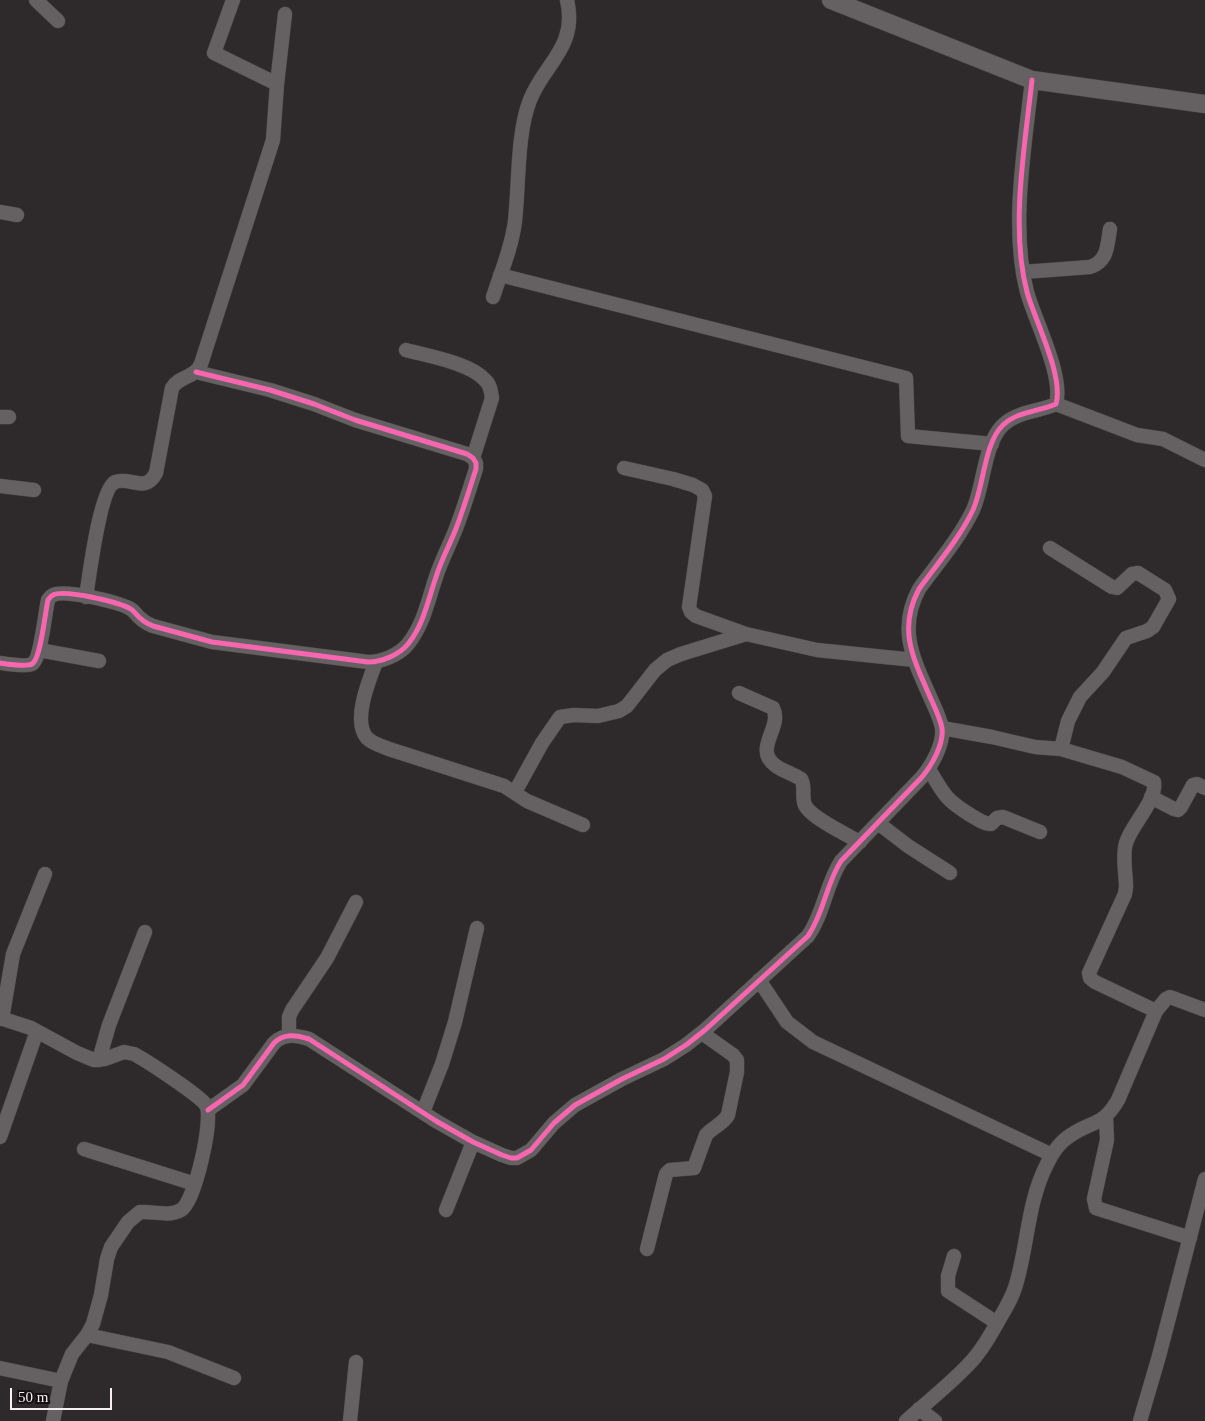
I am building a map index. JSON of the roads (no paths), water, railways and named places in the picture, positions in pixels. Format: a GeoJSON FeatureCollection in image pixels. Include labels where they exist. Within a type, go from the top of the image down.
{"type":"FeatureCollection","features":[{"type":"Feature","properties":{"kind":"street"},"geometry":{"type":"LineString","coordinates":[[36,0],[58,21]]}},
{"type":"Feature","properties":{"kind":"street"},"geometry":{"type":"LineString","coordinates":[[233,0],[214,53],[277,84]]}},
{"type":"Feature","properties":{"kind":"street"},"geometry":{"type":"LineString","coordinates":[[493,297],[508,254],[515,222],[524,121],[529,101],[535,88],[558,56],[564,43],[569,10],[567,0]]}},
{"type":"Feature","properties":{"kind":"street"},"geometry":{"type":"LineString","coordinates":[[831,0],[1032,80],[1205,104]]}},
{"type":"Feature","properties":{"kind":"street"},"geometry":{"type":"LineString","coordinates":[[86,596],[96,535],[107,491],[115,482],[141,484],[153,480],[156,474],[172,388],[175,383],[196,372],[201,364],[273,140],[285,14]]}},
{"type":"Feature","properties":{"kind":"street"},"geometry":{"type":"LineString","coordinates":[[1032,80],[1022,176],[1020,253],[1027,292],[1054,372],[1058,392],[1056,404]]}},
{"type":"Feature","properties":{"kind":"street"},"geometry":{"type":"LineString","coordinates":[[0,212],[17,215]]}},
{"type":"Feature","properties":{"kind":"street"},"geometry":{"type":"LineString","coordinates":[[1023,272],[1090,267],[1098,264],[1104,257],[1110,229]]}},
{"type":"Feature","properties":{"kind":"street"},"geometry":{"type":"LineString","coordinates":[[500,275],[906,378],[908,436],[992,444]]}},
{"type":"Feature","properties":{"kind":"street"},"geometry":{"type":"LineString","coordinates":[[406,350],[477,372],[487,380],[492,398],[473,458]]}},
{"type":"Feature","properties":{"kind":"street"},"geometry":{"type":"LineString","coordinates":[[0,663],[32,664],[39,650],[48,600],[52,595],[66,593],[99,599],[130,608],[144,622],[153,626],[212,642],[376,662],[396,654],[407,645],[420,625],[436,576],[465,504],[476,469],[476,463],[473,458],[467,454],[355,420],[314,404],[250,385],[196,372]]}},
{"type":"Feature","properties":{"kind":"street"},"geometry":{"type":"LineString","coordinates":[[208,1110],[243,1085],[279,1038],[299,1036],[309,1039],[472,1142],[511,1158],[526,1154],[554,1123],[570,1109],[622,1079],[664,1059],[702,1033],[808,936],[818,920],[836,868],[929,769],[941,741],[942,728],[914,660],[908,632],[908,618],[918,589],[972,512],[978,498],[992,444],[1003,425],[1013,418],[1056,404],[1137,435],[1163,439],[1205,460]]}},
{"type":"Feature","properties":{"kind":"street"},"geometry":{"type":"LineString","coordinates":[[624,468],[693,485],[702,490],[705,496],[689,607],[696,616],[746,634],[817,650],[914,660]]}},
{"type":"Feature","properties":{"kind":"street"},"geometry":{"type":"LineString","coordinates":[[0,486],[34,490]]}},
{"type":"Feature","properties":{"kind":"street"},"geometry":{"type":"LineString","coordinates":[[1050,548],[1112,588],[1117,588],[1132,574],[1138,573],[1165,590],[1169,599],[1152,627],[1147,631],[1126,638],[1103,672],[1080,697],[1068,721],[1061,749]]}},
{"type":"Feature","properties":{"kind":"street"},"geometry":{"type":"LineString","coordinates":[[515,792],[547,735],[560,717],[574,715],[598,716],[619,712],[627,706],[655,670],[667,660],[746,634]]}},
{"type":"Feature","properties":{"kind":"street"},"geometry":{"type":"LineString","coordinates":[[39,650],[99,661]]}},
{"type":"Feature","properties":{"kind":"street"},"geometry":{"type":"LineString","coordinates":[[376,662],[362,702],[362,727],[368,738],[375,744],[504,786],[541,808],[583,825]]}},
{"type":"Feature","properties":{"kind":"street"},"geometry":{"type":"LineString","coordinates":[[739,693],[773,708],[776,716],[775,723],[765,748],[765,753],[774,765],[801,779],[804,785],[805,806],[809,812],[860,842]]}},
{"type":"Feature","properties":{"kind":"street"},"geometry":{"type":"LineString","coordinates":[[942,728],[992,737],[1035,748],[1061,749],[1122,767],[1151,780],[1154,785],[1151,797],[1125,844],[1126,887],[1124,894],[1089,973],[1090,978],[1095,982],[1156,1011]]}},
{"type":"Feature","properties":{"kind":"street"},"geometry":{"type":"LineString","coordinates":[[929,769],[942,792],[951,803],[985,823],[991,824],[997,818],[1003,817],[1040,832]]}},
{"type":"Feature","properties":{"kind":"street"},"geometry":{"type":"LineString","coordinates":[[1151,797],[1178,810],[1193,785],[1197,784],[1205,788]]}},
{"type":"Feature","properties":{"kind":"street"},"geometry":{"type":"LineString","coordinates":[[878,823],[908,846],[950,873]]}},
{"type":"Feature","properties":{"kind":"street"},"geometry":{"type":"LineString","coordinates":[[46,874],[13,954],[1,1018],[23,1024],[77,1053],[99,1060],[124,1052],[134,1054],[205,1103],[209,1117],[205,1142],[189,1202],[183,1209],[175,1212],[140,1212],[128,1222],[111,1247],[106,1259],[101,1295],[93,1324],[72,1354],[61,1381],[53,1421]]}},
{"type":"Feature","properties":{"kind":"street"},"geometry":{"type":"LineString","coordinates":[[289,1036],[289,1017],[292,1010],[327,958],[356,902]]}},
{"type":"Feature","properties":{"kind":"street"},"geometry":{"type":"LineString","coordinates":[[424,1112],[455,1022],[477,928]]}},
{"type":"Feature","properties":{"kind":"street"},"geometry":{"type":"LineString","coordinates":[[99,1060],[109,1025],[145,932]]}},
{"type":"Feature","properties":{"kind":"street"},"geometry":{"type":"LineString","coordinates":[[759,980],[787,1022],[813,1042],[1052,1155]]}},
{"type":"Feature","properties":{"kind":"street"},"geometry":{"type":"LineString","coordinates":[[906,1421],[968,1365],[979,1352],[997,1323],[1010,1300],[1018,1280],[1029,1213],[1041,1176],[1052,1155],[1071,1134],[1101,1121],[1111,1113],[1156,1011],[1166,999],[1170,998],[1205,1010]]}},
{"type":"Feature","properties":{"kind":"street"},"geometry":{"type":"LineString","coordinates":[[0,1136],[38,1031]]}},
{"type":"Feature","properties":{"kind":"street"},"geometry":{"type":"LineString","coordinates":[[647,1249],[666,1174],[670,1170],[694,1168],[706,1135],[710,1130],[726,1120],[728,1115],[737,1072],[737,1060],[734,1055],[702,1033]]}},
{"type":"Feature","properties":{"kind":"street"},"geometry":{"type":"LineString","coordinates":[[1106,1117],[1107,1140],[1094,1199],[1096,1208],[1190,1238]]}},
{"type":"Feature","properties":{"kind":"street"},"geometry":{"type":"LineString","coordinates":[[446,1210],[472,1142]]}},
{"type":"Feature","properties":{"kind":"street"},"geometry":{"type":"LineString","coordinates":[[84,1149],[195,1184]]}},
{"type":"Feature","properties":{"kind":"street"},"geometry":{"type":"LineString","coordinates":[[1140,1421],[1205,1179]]}},
{"type":"Feature","properties":{"kind":"street"},"geometry":{"type":"LineString","coordinates":[[954,1256],[948,1276],[948,1290],[997,1323]]}},
{"type":"Feature","properties":{"kind":"street"},"geometry":{"type":"LineString","coordinates":[[87,1334],[168,1352],[234,1378]]}},
{"type":"Feature","properties":{"kind":"street"},"geometry":{"type":"LineString","coordinates":[[350,1421],[356,1362]]}},
{"type":"Feature","properties":{"kind":"street"},"geometry":{"type":"LineString","coordinates":[[0,1368],[61,1381]]}},
{"type":"Feature","properties":{"kind":"street"},"geometry":{"type":"LineString","coordinates":[[919,1409],[935,1421]]}}]}
